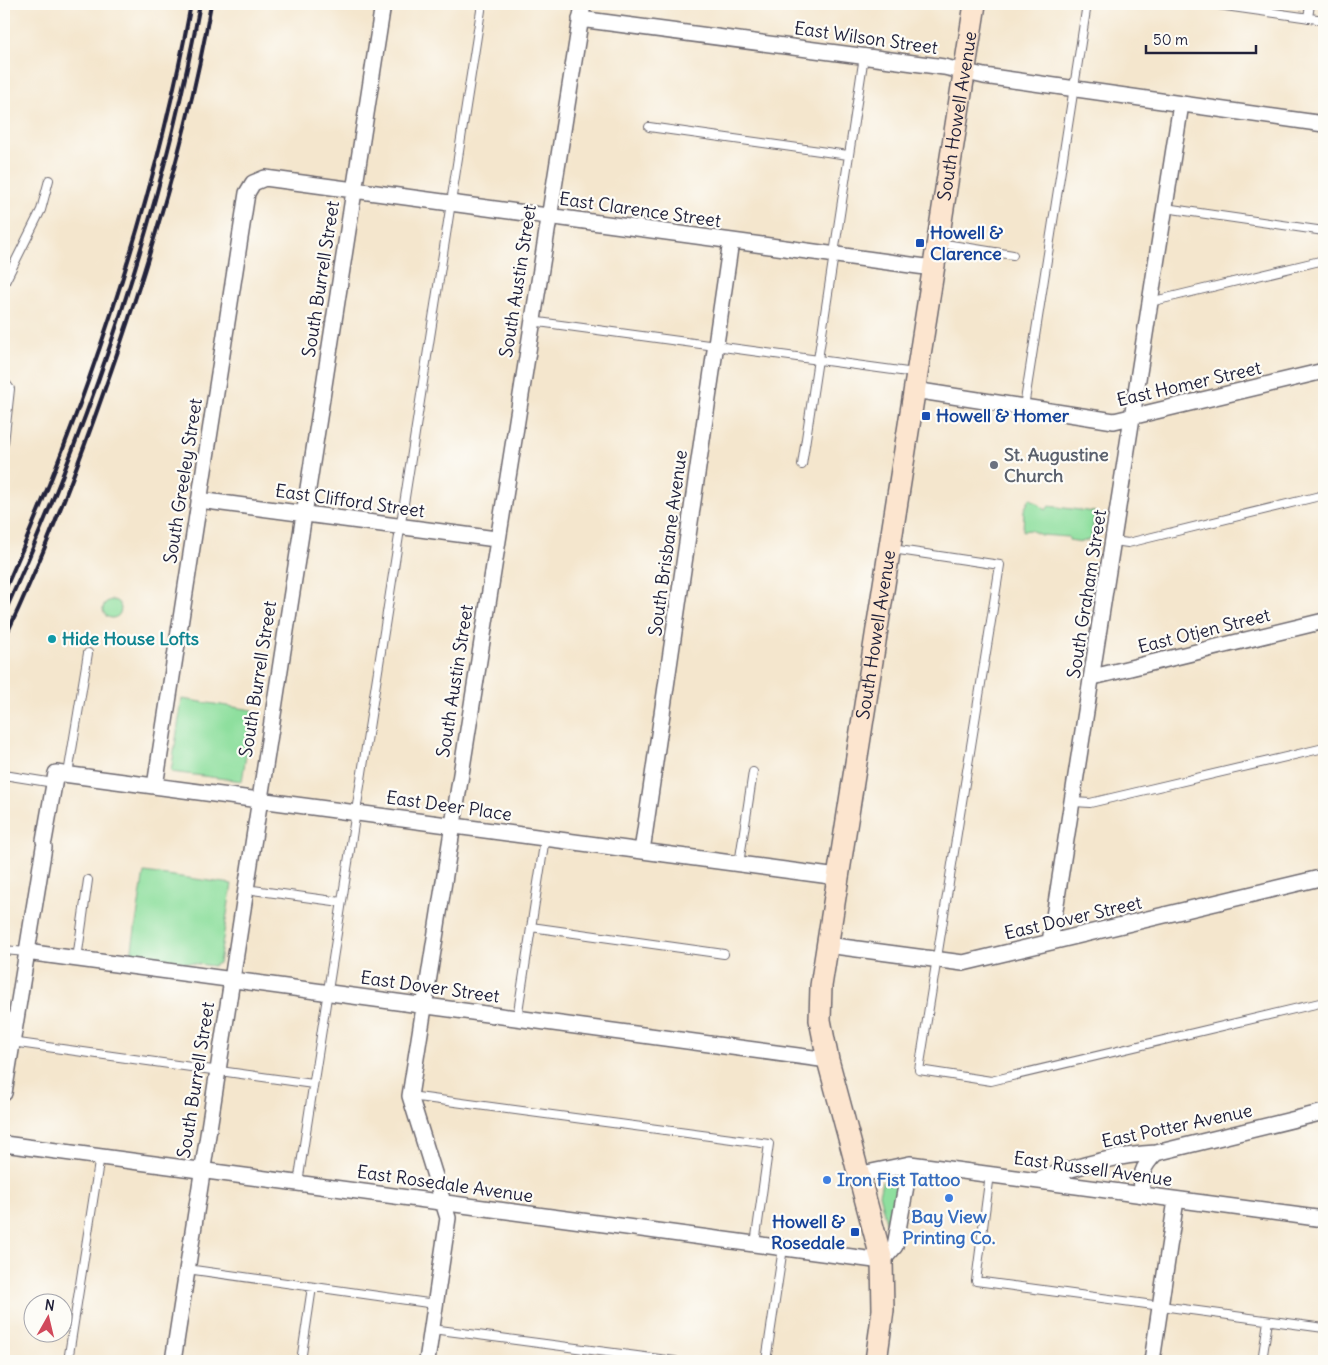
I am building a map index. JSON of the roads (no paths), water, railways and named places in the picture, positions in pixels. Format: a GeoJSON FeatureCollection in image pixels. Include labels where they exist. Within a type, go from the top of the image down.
{"type":"FeatureCollection","features":[{"type":"Feature","properties":{"kind":"street","name":"South Burrell Street"},"geometry":{"type":"LineString","coordinates":[[173,1361],[230,979],[383,4]]}},
{"type":"Feature","properties":{"kind":"street","name":"South Howell Avenue"},"geometry":{"type":"LineString","coordinates":[[876,1361],[883,1310],[882,1261],[857,1175],[828,1060],[820,1020],[821,986],[975,4]]}},
{"type":"Feature","properties":{"kind":"street","name":"East Wilson Street"},"geometry":{"type":"LineString","coordinates":[[581,11],[1074,89],[1324,124]]}},
{"type":"Feature","properties":{"kind":"street","name":"South Austin Street"},"geometry":{"type":"LineString","coordinates":[[427,1361],[448,1218],[410,1096],[547,216],[581,11]]}},
{"type":"Feature","properties":{"kind":"street","name":"South Graham Street"},"geometry":{"type":"LineString","coordinates":[[1050,942],[1074,802],[1181,104]]}},
{"type":"Feature","properties":{"kind":"street","name":"East Clarence Street"},"geometry":{"type":"LineString","coordinates":[[253,183],[265,178],[933,268]]}},
{"type":"Feature","properties":{"kind":"street","name":"South Greeley Street"},"geometry":{"type":"LineString","coordinates":[[154,786],[247,193],[253,183]]}},
{"type":"Feature","properties":{"kind":"street","name":"South Brisbane Avenue"},"geometry":{"type":"LineString","coordinates":[[642,851],[731,241]]}},
{"type":"Feature","properties":{"kind":"street","name":"East Homer Street"},"geometry":{"type":"LineString","coordinates":[[915,382],[1024,407],[1114,421],[1324,371]]}},
{"type":"Feature","properties":{"kind":"street","name":"East Clifford Street"},"geometry":{"type":"LineString","coordinates":[[199,500],[496,540]]}},
{"type":"Feature","properties":{"kind":"street","name":"East Otjen Street"},"geometry":{"type":"LineString","coordinates":[[1093,677],[1324,621]]}},
{"type":"Feature","properties":{"kind":"street","name":"East Deer Place"},"geometry":{"type":"LineString","coordinates":[[59,777],[154,786],[838,877]]}},
{"type":"Feature","properties":{"kind":"street"},"geometry":{"type":"LineString","coordinates":[[4,1093],[8,1042],[26,952],[44,844],[59,777]]}},
{"type":"Feature","properties":{"kind":"street","name":"East Dover Street"},"geometry":{"type":"LineString","coordinates":[[827,945],[963,963],[1324,877]]}},
{"type":"Feature","properties":{"kind":"street","name":"East Dover Street"},"geometry":{"type":"LineString","coordinates":[[26,952],[828,1060]]}},
{"type":"Feature","properties":{"kind":"street","name":"East Potter Avenue"},"geometry":{"type":"LineString","coordinates":[[1038,1180],[1064,1170],[1131,1154],[1156,1153],[1324,1112]]}},
{"type":"Feature","properties":{"kind":"street","name":"East Rosedale Avenue"},"geometry":{"type":"LineString","coordinates":[[4,1144],[882,1261]]}},
{"type":"Feature","properties":{"kind":"street"},"geometry":{"type":"LineString","coordinates":[[1143,1195],[1140,1180],[1142,1171],[1156,1153]]}},
{"type":"Feature","properties":{"kind":"street"},"geometry":{"type":"LineString","coordinates":[[882,1261],[895,1246],[910,1164]]}},
{"type":"Feature","properties":{"kind":"street","name":"East Russell Avenue"},"geometry":{"type":"LineString","coordinates":[[857,1175],[910,1164],[1324,1219]]}},
{"type":"Feature","properties":{"kind":"street"},"geometry":{"type":"LineString","coordinates":[[1152,1361],[1176,1200]]}},
{"type":"Feature","properties":{"kind":"lane"},"geometry":{"type":"LineString","coordinates":[[298,1183],[482,4]]}},
{"type":"Feature","properties":{"kind":"lane"},"geometry":{"type":"LineString","coordinates":[[1024,407],[1087,4]]}},
{"type":"Feature","properties":{"kind":"lane"},"geometry":{"type":"LineString","coordinates":[[1211,4],[1324,20]]}},
{"type":"Feature","properties":{"kind":"lane"},"geometry":{"type":"LineString","coordinates":[[1308,18],[1310,4]]}},
{"type":"Feature","properties":{"kind":"lane"},"geometry":{"type":"LineString","coordinates":[[802,465],[864,56]]}},
{"type":"Feature","properties":{"kind":"lane"},"geometry":{"type":"LineString","coordinates":[[649,127],[848,155]]}},
{"type":"Feature","properties":{"kind":"lane"},"geometry":{"type":"LineString","coordinates":[[4,284],[41,210],[49,180]]}},
{"type":"Feature","properties":{"kind":"lane"},"geometry":{"type":"LineString","coordinates":[[1165,208],[1324,231]]}},
{"type":"Feature","properties":{"kind":"lane"},"geometry":{"type":"LineString","coordinates":[[937,242],[1013,255]]}},
{"type":"Feature","properties":{"kind":"lane"},"geometry":{"type":"LineString","coordinates":[[1150,302],[1324,260]]}},
{"type":"Feature","properties":{"kind":"lane"},"geometry":{"type":"LineString","coordinates":[[531,321],[817,359],[915,382]]}},
{"type":"Feature","properties":{"kind":"lane"},"geometry":{"type":"LineString","coordinates":[[4,380],[10,389],[4,443]]}},
{"type":"Feature","properties":{"kind":"lane"},"geometry":{"type":"LineString","coordinates":[[1114,541],[1128,543],[1324,495]]}},
{"type":"Feature","properties":{"kind":"lane"},"geometry":{"type":"LineString","coordinates":[[889,548],[1000,565],[920,1070],[991,1081],[1324,1002]]}},
{"type":"Feature","properties":{"kind":"lane"},"geometry":{"type":"LineString","coordinates":[[4,775],[59,777],[88,653]]}},
{"type":"Feature","properties":{"kind":"lane"},"geometry":{"type":"LineString","coordinates":[[1074,802],[1090,803],[1324,748]]}},
{"type":"Feature","properties":{"kind":"lane"},"geometry":{"type":"LineString","coordinates":[[739,864],[753,772]]}},
{"type":"Feature","properties":{"kind":"lane"},"geometry":{"type":"LineString","coordinates":[[517,1018],[545,838]]}},
{"type":"Feature","properties":{"kind":"lane"},"geometry":{"type":"LineString","coordinates":[[77,959],[88,880]]}},
{"type":"Feature","properties":{"kind":"lane"},"geometry":{"type":"LineString","coordinates":[[245,890],[342,902]]}},
{"type":"Feature","properties":{"kind":"lane"},"geometry":{"type":"LineString","coordinates":[[531,927],[724,954]]}},
{"type":"Feature","properties":{"kind":"lane"},"geometry":{"type":"LineString","coordinates":[[4,950],[26,952]]}},
{"type":"Feature","properties":{"kind":"lane"},"geometry":{"type":"LineString","coordinates":[[8,1042],[313,1084]]}},
{"type":"Feature","properties":{"kind":"lane"},"geometry":{"type":"LineString","coordinates":[[410,1096],[769,1144],[755,1244]]}},
{"type":"Feature","properties":{"kind":"lane"},"geometry":{"type":"LineString","coordinates":[[68,1361],[100,1156]]}},
{"type":"Feature","properties":{"kind":"lane"},"geometry":{"type":"LineString","coordinates":[[990,1174],[976,1281],[1160,1308],[1324,1328]]}},
{"type":"Feature","properties":{"kind":"lane"},"geometry":{"type":"LineString","coordinates":[[766,1361],[783,1248]]}},
{"type":"Feature","properties":{"kind":"lane"},"geometry":{"type":"LineString","coordinates":[[187,1269],[435,1304]]}},
{"type":"Feature","properties":{"kind":"lane"},"geometry":{"type":"LineString","coordinates":[[301,1361],[312,1287]]}},
{"type":"Feature","properties":{"kind":"lane"},"geometry":{"type":"LineString","coordinates":[[1262,1361],[1268,1321]]}},
{"type":"Feature","properties":{"kind":"lane"},"geometry":{"type":"LineString","coordinates":[[432,1329],[675,1361]]}},
{"type":"Feature","properties":{"kind":"railway"},"geometry":{"type":"LineString","coordinates":[[4,592],[63,449],[115,303],[158,155],[176,80],[191,4]]}},
{"type":"Feature","properties":{"kind":"railway"},"geometry":{"type":"LineString","coordinates":[[4,614],[66,466],[120,315],[144,238],[165,160],[184,83],[200,4]]}},
{"type":"Feature","properties":{"kind":"railway"},"geometry":{"type":"LineString","coordinates":[[4,640],[66,496],[133,306],[172,178],[194,91],[211,4]]}},
{"type":"Feature","properties":{"kind":"place","name":"Howell & Clarence"},"geometry":{"type":"Point","coordinates":[920,243]}},
{"type":"Feature","properties":{"kind":"place","name":"Howell & Homer"},"geometry":{"type":"Point","coordinates":[926,416]}},
{"type":"Feature","properties":{"kind":"place","name":"St. Augustine Church"},"geometry":{"type":"Point","coordinates":[994,465]}},
{"type":"Feature","properties":{"kind":"place","name":"Hide House Lofts"},"geometry":{"type":"Point","coordinates":[52,639]}},
{"type":"Feature","properties":{"kind":"place","name":"Iron Fist Tattoo"},"geometry":{"type":"Point","coordinates":[827,1180]}},
{"type":"Feature","properties":{"kind":"place","name":"Bay View Printing Co."},"geometry":{"type":"Point","coordinates":[949,1198]}},
{"type":"Feature","properties":{"kind":"place","name":"Howell & Rosedale"},"geometry":{"type":"Point","coordinates":[855,1232]}}]}
